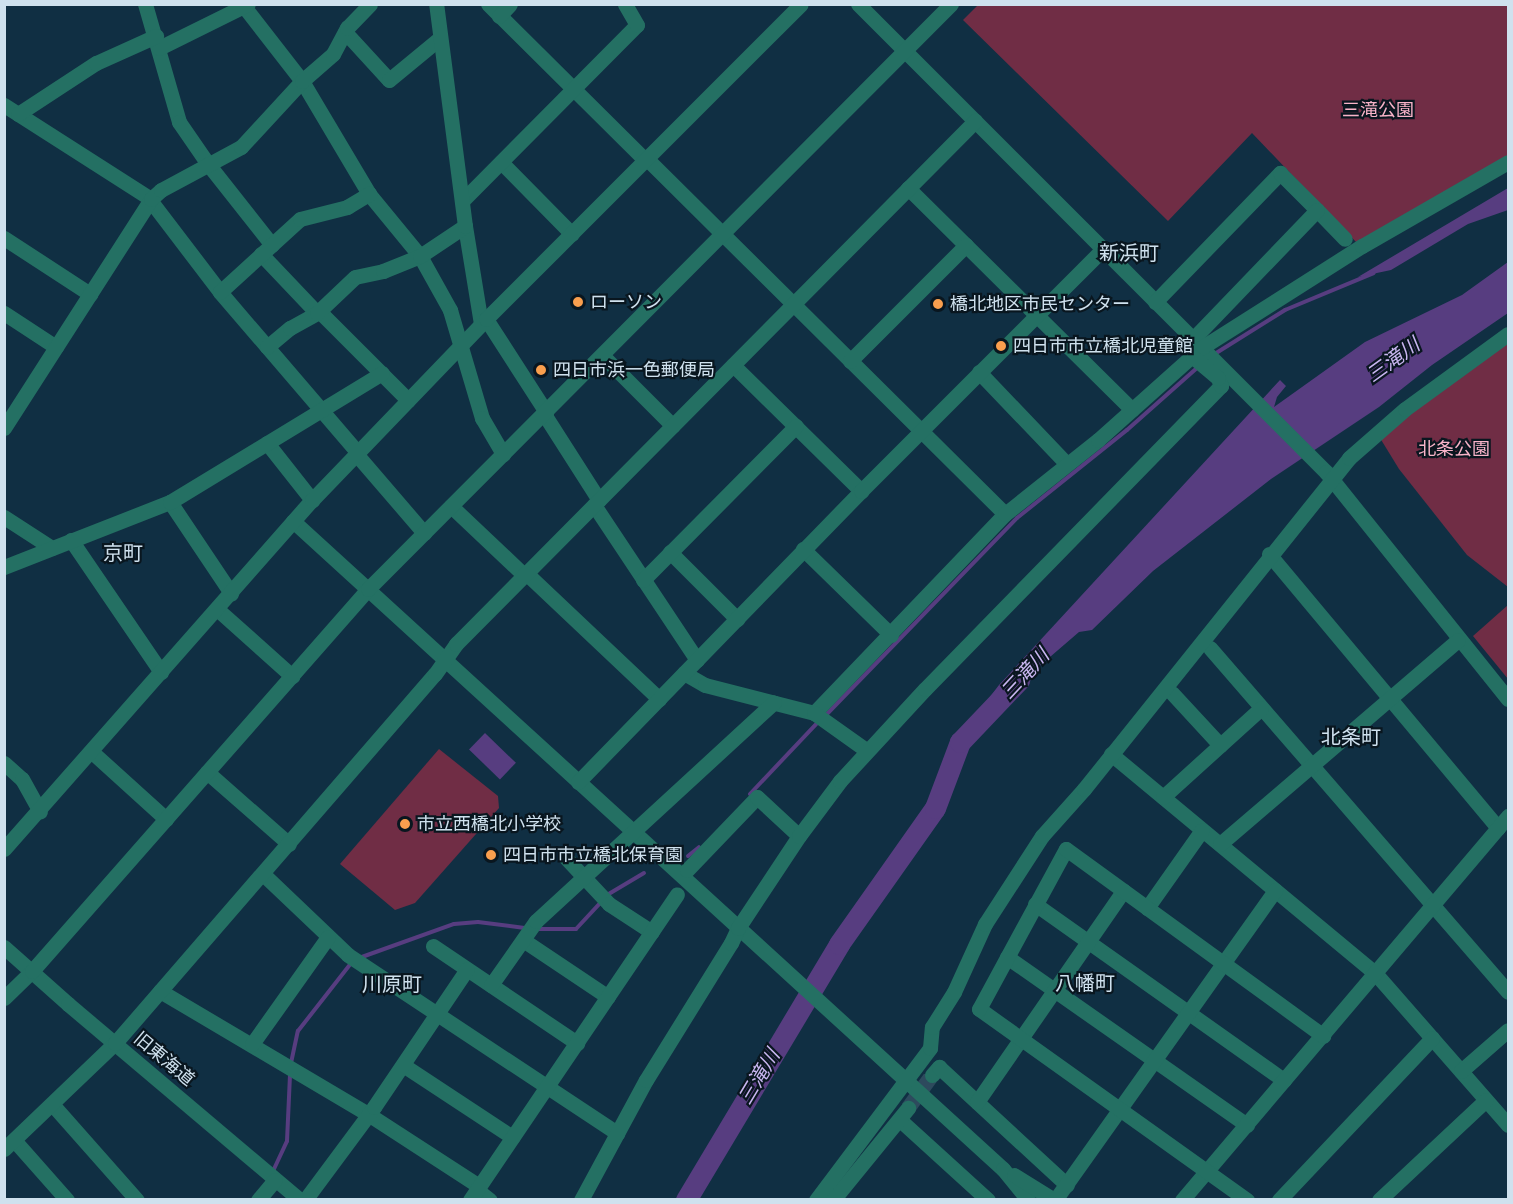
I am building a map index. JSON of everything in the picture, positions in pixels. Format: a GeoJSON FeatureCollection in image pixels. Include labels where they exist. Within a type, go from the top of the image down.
{"type":"FeatureCollection","features":[{"type":"Feature","properties":{"kind":"street"},"geometry":{"type":"LineString","coordinates":[[145,4],[158,42],[179,122],[266,250],[318,312],[408,400]]}},
{"type":"Feature","properties":{"kind":"street"},"geometry":{"type":"LineString","coordinates":[[4,428],[151,199],[161,190],[241,147],[302,81],[333,54],[346,30],[355,4]]}},
{"type":"Feature","properties":{"kind":"street"},"geometry":{"type":"LineString","coordinates":[[346,30],[370,4]]}},
{"type":"Feature","properties":{"kind":"street"},"geometry":{"type":"LineString","coordinates":[[436,4],[465,226],[483,321],[545,413],[643,580],[697,660]]}},
{"type":"Feature","properties":{"kind":"street"},"geometry":{"type":"LineString","coordinates":[[488,4],[1005,514]]}},
{"type":"Feature","properties":{"kind":"street"},"geometry":{"type":"LineString","coordinates":[[499,16],[510,4]]}},
{"type":"Feature","properties":{"kind":"street"},"geometry":{"type":"LineString","coordinates":[[462,201],[637,25],[625,4]]}},
{"type":"Feature","properties":{"kind":"street"},"geometry":{"type":"LineString","coordinates":[[4,849],[40,811],[312,500],[483,321],[801,4]]}},
{"type":"Feature","properties":{"kind":"street"},"geometry":{"type":"LineString","coordinates":[[858,4],[1155,302],[1197,350],[1328,476],[1458,640],[1509,699]]}},
{"type":"Feature","properties":{"kind":"street"},"geometry":{"type":"LineString","coordinates":[[4,998],[32,972],[368,589],[951,4]]}},
{"type":"Feature","properties":{"kind":"street"},"geometry":{"type":"LineString","coordinates":[[424,533],[220,292],[151,199],[11,110],[96,63],[158,42],[245,5],[302,81],[369,194],[420,256],[450,310],[482,418],[504,454]]}},
{"type":"Feature","properties":{"kind":"street"},"geometry":{"type":"LineString","coordinates":[[346,30],[388,80],[440,38]]}},
{"type":"Feature","properties":{"kind":"street"},"geometry":{"type":"LineString","coordinates":[[67,1200],[9,1145],[115,1043],[289,844],[445,660],[456,644],[975,121]]}},
{"type":"Feature","properties":{"kind":"street"},"geometry":{"type":"LineString","coordinates":[[501,162],[572,234]]}},
{"type":"Feature","properties":{"kind":"street"},"geometry":{"type":"LineString","coordinates":[[1197,350],[1362,246],[1509,162]]}},
{"type":"Feature","properties":{"kind":"street"},"geometry":{"type":"LineString","coordinates":[[1155,302],[1280,173],[1345,239]]}},
{"type":"Feature","properties":{"kind":"street"},"geometry":{"type":"LineString","coordinates":[[908,188],[1132,410]]}},
{"type":"Feature","properties":{"kind":"street"},"geometry":{"type":"LineString","coordinates":[[220,292],[300,219],[347,207],[369,194]]}},
{"type":"Feature","properties":{"kind":"street"},"geometry":{"type":"LineString","coordinates":[[821,716],[891,635],[1005,514],[1132,410],[1197,350],[1317,210]]}},
{"type":"Feature","properties":{"kind":"street"},"geometry":{"type":"LineString","coordinates":[[267,347],[290,328],[318,312],[354,277],[383,271],[420,256],[465,226]]}},
{"type":"Feature","properties":{"kind":"street"},"geometry":{"type":"LineString","coordinates":[[4,238],[90,294]]}},
{"type":"Feature","properties":{"kind":"street"},"geometry":{"type":"LineString","coordinates":[[850,361],[966,245]]}},
{"type":"Feature","properties":{"kind":"street"},"geometry":{"type":"LineString","coordinates":[[578,782],[861,490],[1103,249]]}},
{"type":"Feature","properties":{"kind":"street"},"geometry":{"type":"LineString","coordinates":[[4,313],[56,347]]}},
{"type":"Feature","properties":{"kind":"street"},"geometry":{"type":"LineString","coordinates":[[816,1200],[900,1076],[930,1048],[932,1027],[954,992],[999,900],[1042,836],[1111,754],[1328,476],[1405,409],[1509,334]]}},
{"type":"Feature","properties":{"kind":"street"},"geometry":{"type":"LineString","coordinates":[[581,1200],[646,1080],[731,943],[799,836],[866,750],[1221,386],[1218,378],[1208,369],[1197,350]]}},
{"type":"Feature","properties":{"kind":"street"},"geometry":{"type":"LineString","coordinates":[[602,355],[673,426]]}},
{"type":"Feature","properties":{"kind":"street"},"geometry":{"type":"LineString","coordinates":[[733,365],[861,490]]}},
{"type":"Feature","properties":{"kind":"street"},"geometry":{"type":"LineString","coordinates":[[979,372],[1067,464]]}},
{"type":"Feature","properties":{"kind":"street"},"geometry":{"type":"LineString","coordinates":[[4,567],[170,502],[382,373]]}},
{"type":"Feature","properties":{"kind":"street"},"geometry":{"type":"LineString","coordinates":[[643,580],[796,426]]}},
{"type":"Feature","properties":{"kind":"street"},"geometry":{"type":"LineString","coordinates":[[267,443],[312,500]]}},
{"type":"Feature","properties":{"kind":"street"},"geometry":{"type":"LineString","coordinates":[[170,502],[231,593]]}},
{"type":"Feature","properties":{"kind":"street"},"geometry":{"type":"LineString","coordinates":[[451,506],[659,699]]}},
{"type":"Feature","properties":{"kind":"street"},"geometry":{"type":"LineString","coordinates":[[4,517],[52,548]]}},
{"type":"Feature","properties":{"kind":"street"},"geometry":{"type":"LineString","coordinates":[[293,521],[633,834],[1003,1168],[1054,1200],[1067,1185],[1275,890]]}},
{"type":"Feature","properties":{"kind":"street"},"geometry":{"type":"LineString","coordinates":[[71,540],[161,672]]}},
{"type":"Feature","properties":{"kind":"street"},"geometry":{"type":"LineString","coordinates":[[803,549],[891,635]]}},
{"type":"Feature","properties":{"kind":"street"},"geometry":{"type":"LineString","coordinates":[[670,552],[737,619]]}},
{"type":"Feature","properties":{"kind":"street"},"geometry":{"type":"LineString","coordinates":[[1269,554],[1498,828]]}},
{"type":"Feature","properties":{"kind":"street"},"geometry":{"type":"LineString","coordinates":[[217,609],[292,676]]}},
{"type":"Feature","properties":{"kind":"street"},"geometry":{"type":"LineString","coordinates":[[1220,844],[1458,640]]}},
{"type":"Feature","properties":{"kind":"street"},"geometry":{"type":"LineString","coordinates":[[1210,648],[1432,905],[1506,985]]}},
{"type":"Feature","properties":{"kind":"street"},"geometry":{"type":"LineString","coordinates":[[684,673],[705,685],[821,716],[866,750]]}},
{"type":"Feature","properties":{"kind":"street"},"geometry":{"type":"LineString","coordinates":[[1172,693],[1220,745]]}},
{"type":"Feature","properties":{"kind":"street"},"geometry":{"type":"LineString","coordinates":[[491,985],[536,921],[774,702]]}},
{"type":"Feature","properties":{"kind":"street"},"geometry":{"type":"LineString","coordinates":[[1163,797],[1261,708]]}},
{"type":"Feature","properties":{"kind":"street"},"geometry":{"type":"LineString","coordinates":[[92,752],[166,819]]}},
{"type":"Feature","properties":{"kind":"street"},"geometry":{"type":"LineString","coordinates":[[1111,754],[1375,974],[1509,1125]]}},
{"type":"Feature","properties":{"kind":"street"},"geometry":{"type":"LineString","coordinates":[[4,763],[22,779],[40,811]]}},
{"type":"Feature","properties":{"kind":"street"},"geometry":{"type":"LineString","coordinates":[[207,772],[289,844]]}},
{"type":"Feature","properties":{"kind":"street"},"geometry":{"type":"LineString","coordinates":[[687,870],[757,797],[799,836]]}},
{"type":"Feature","properties":{"kind":"street"},"geometry":{"type":"LineString","coordinates":[[1182,1200],[1509,816]]}},
{"type":"Feature","properties":{"kind":"street"},"geometry":{"type":"LineString","coordinates":[[1147,908],[1203,830]]}},
{"type":"Feature","properties":{"kind":"street"},"geometry":{"type":"LineString","coordinates":[[1247,1200],[979,1009],[1066,849],[1323,1036]]}},
{"type":"Feature","properties":{"kind":"street"},"geometry":{"type":"LineString","coordinates":[[566,858],[604,900],[652,932]]}},
{"type":"Feature","properties":{"kind":"street"},"geometry":{"type":"LineString","coordinates":[[263,874],[348,955],[617,1133]]}},
{"type":"Feature","properties":{"kind":"street"},"geometry":{"type":"LineString","coordinates":[[977,1102],[1123,891]]}},
{"type":"Feature","properties":{"kind":"street"},"geometry":{"type":"LineString","coordinates":[[475,1192],[677,894]]}},
{"type":"Feature","properties":{"kind":"street"},"geometry":{"type":"LineString","coordinates":[[1035,904],[1284,1080]]}},
{"type":"Feature","properties":{"kind":"street"},"geometry":{"type":"LineString","coordinates":[[252,1044],[328,937]]}},
{"type":"Feature","properties":{"kind":"street"},"geometry":{"type":"LineString","coordinates":[[524,938],[608,997]]}},
{"type":"Feature","properties":{"kind":"street"},"geometry":{"type":"LineString","coordinates":[[433,946],[577,1043]]}},
{"type":"Feature","properties":{"kind":"street","name":"旧東海道"},"geometry":{"type":"LineString","coordinates":[[4,947],[300,1200]]}},
{"type":"Feature","properties":{"kind":"street"},"geometry":{"type":"LineString","coordinates":[[1007,957],[1247,1125]]}},
{"type":"Feature","properties":{"kind":"street"},"geometry":{"type":"LineString","coordinates":[[305,1200],[403,1065],[467,969]]}},
{"type":"Feature","properties":{"kind":"street"},"geometry":{"type":"LineString","coordinates":[[160,990],[368,1114],[475,1192],[490,1200]]}},
{"type":"Feature","properties":{"kind":"street"},"geometry":{"type":"LineString","coordinates":[[1461,1071],[1509,1030]]}},
{"type":"Feature","properties":{"kind":"street"},"geometry":{"type":"LineString","coordinates":[[1279,1200],[1432,1038]]}},
{"type":"Feature","properties":{"kind":"street"},"geometry":{"type":"LineString","coordinates":[[403,1065],[512,1137]]}},
{"type":"Feature","properties":{"kind":"street"},"geometry":{"type":"LineString","coordinates":[[933,1075],[939,1067],[1067,1185]]}},
{"type":"Feature","properties":{"kind":"street"},"geometry":{"type":"LineString","coordinates":[[1379,1200],[1486,1100]]}},
{"type":"Feature","properties":{"kind":"street"},"geometry":{"type":"LineString","coordinates":[[52,1104],[137,1200]]}},
{"type":"Feature","properties":{"kind":"street"},"geometry":{"type":"LineString","coordinates":[[833,1200],[904,1114],[988,1200]]}},
{"type":"Feature","properties":{"kind":"street"},"geometry":{"type":"LineString","coordinates":[[1003,1168],[1028,1200]]}},
{"type":"Feature","properties":{"kind":"street"},"geometry":{"type":"LineString","coordinates":[[258,1200],[275,1179]]}},
{"type":"Feature","properties":{"kind":"green space","name":"三滝公園"},"geometry":{"type":"Polygon","coordinates":[[[979,4],[1508,5],[1508,157],[1357,243],[1252,133],[1168,221],[963,20],[979,4]]]}},
{"type":"Feature","properties":{"kind":"green space","name":"北条公園"},"geometry":{"type":"Polygon","coordinates":[[[1508,340],[1508,587],[1467,555],[1399,469],[1380,438],[1453,378],[1508,340]]]}},
{"type":"Feature","properties":{"kind":"green space"},"geometry":{"type":"Polygon","coordinates":[[[1508,605],[1508,679],[1473,636],[1508,605]]]}},
{"type":"Feature","properties":{"kind":"green space"},"geometry":{"type":"Polygon","coordinates":[[[439,749],[498,796],[499,808],[415,903],[395,910],[340,864],[439,749]]]}},
{"type":"Feature","properties":{"kind":"water"},"geometry":{"type":"Polygon","coordinates":[[[1508,188],[1508,210],[1468,224],[1391,270],[1358,277],[1508,188]]]}},
{"type":"Feature","properties":{"kind":"water"},"geometry":{"type":"Polygon","coordinates":[[[1508,262],[1508,313],[1432,365],[1379,407],[1271,479],[1153,571],[1092,630],[1079,632],[963,732],[999,685],[1280,380],[1286,386],[1277,397],[1274,407],[1365,342],[1462,295],[1508,262]]]}},
{"type":"Feature","properties":{"kind":"water"},"geometry":{"type":"Polygon","coordinates":[[[485,733],[516,763],[500,779],[469,750],[485,733]]]}},
{"type":"Feature","properties":{"kind":"waterway"},"geometry":{"type":"LineString","coordinates":[[1213,355],[1285,310],[1374,273]]}},
{"type":"Feature","properties":{"kind":"waterway"},"geometry":{"type":"LineString","coordinates":[[825,716],[1017,518],[1127,430],[1198,367]]}},
{"type":"Feature","properties":{"kind":"waterway","name":"三滝川"},"geometry":{"type":"LineString","coordinates":[[686,1200],[839,944],[935,808],[960,742],[1019,680]]}},
{"type":"Feature","properties":{"kind":"waterway"},"geometry":{"type":"LineString","coordinates":[[750,794],[819,721]]}},
{"type":"Feature","properties":{"kind":"waterway"},"geometry":{"type":"LineString","coordinates":[[688,856],[699,847]]}},
{"type":"Feature","properties":{"kind":"waterway"},"geometry":{"type":"LineString","coordinates":[[607,895],[644,873]]}},
{"type":"Feature","properties":{"kind":"waterway"},"geometry":{"type":"LineString","coordinates":[[535,929],[576,929],[602,901]]}},
{"type":"Feature","properties":{"kind":"waterway"},"geometry":{"type":"LineString","coordinates":[[359,958],[454,924],[478,922],[525,928]]}},
{"type":"Feature","properties":{"kind":"waterway"},"geometry":{"type":"LineString","coordinates":[[291,1063],[298,1031],[352,962]]}},
{"type":"Feature","properties":{"kind":"waterway"},"geometry":{"type":"LineString","coordinates":[[274,1169],[287,1141],[290,1074]]}},
{"type":"Feature","properties":{"kind":"tunnel"},"geometry":{"type":"LineString","coordinates":[[908,1108],[932,1075]]}},
{"type":"Feature","properties":{"kind":"place","name":"ローソン"},"geometry":{"type":"Point","coordinates":[578,302]}},
{"type":"Feature","properties":{"kind":"place","name":"橋北地区市民センター"},"geometry":{"type":"Point","coordinates":[938,304]}},
{"type":"Feature","properties":{"kind":"place","name":"四日市市立橋北児童館"},"geometry":{"type":"Point","coordinates":[1001,346]}},
{"type":"Feature","properties":{"kind":"place","name":"四日市浜一色郵便局"},"geometry":{"type":"Point","coordinates":[541,370]}},
{"type":"Feature","properties":{"kind":"place","name":"市立西橋北小学校"},"geometry":{"type":"Point","coordinates":[405,824]}},
{"type":"Feature","properties":{"kind":"place","name":"四日市市立橋北保育園"},"geometry":{"type":"Point","coordinates":[491,855]}},
{"type":"Feature","properties":{"kind":"district","name":"新浜町"},"geometry":{"type":"Point","coordinates":[1129,253]}},
{"type":"Feature","properties":{"kind":"district","name":"京町"},"geometry":{"type":"Point","coordinates":[123,553]}},
{"type":"Feature","properties":{"kind":"district","name":"北条町"},"geometry":{"type":"Point","coordinates":[1351,737]}},
{"type":"Feature","properties":{"kind":"district","name":"八幡町"},"geometry":{"type":"Point","coordinates":[1085,983]}},
{"type":"Feature","properties":{"kind":"district","name":"川原町"},"geometry":{"type":"Point","coordinates":[392,984]}}]}
